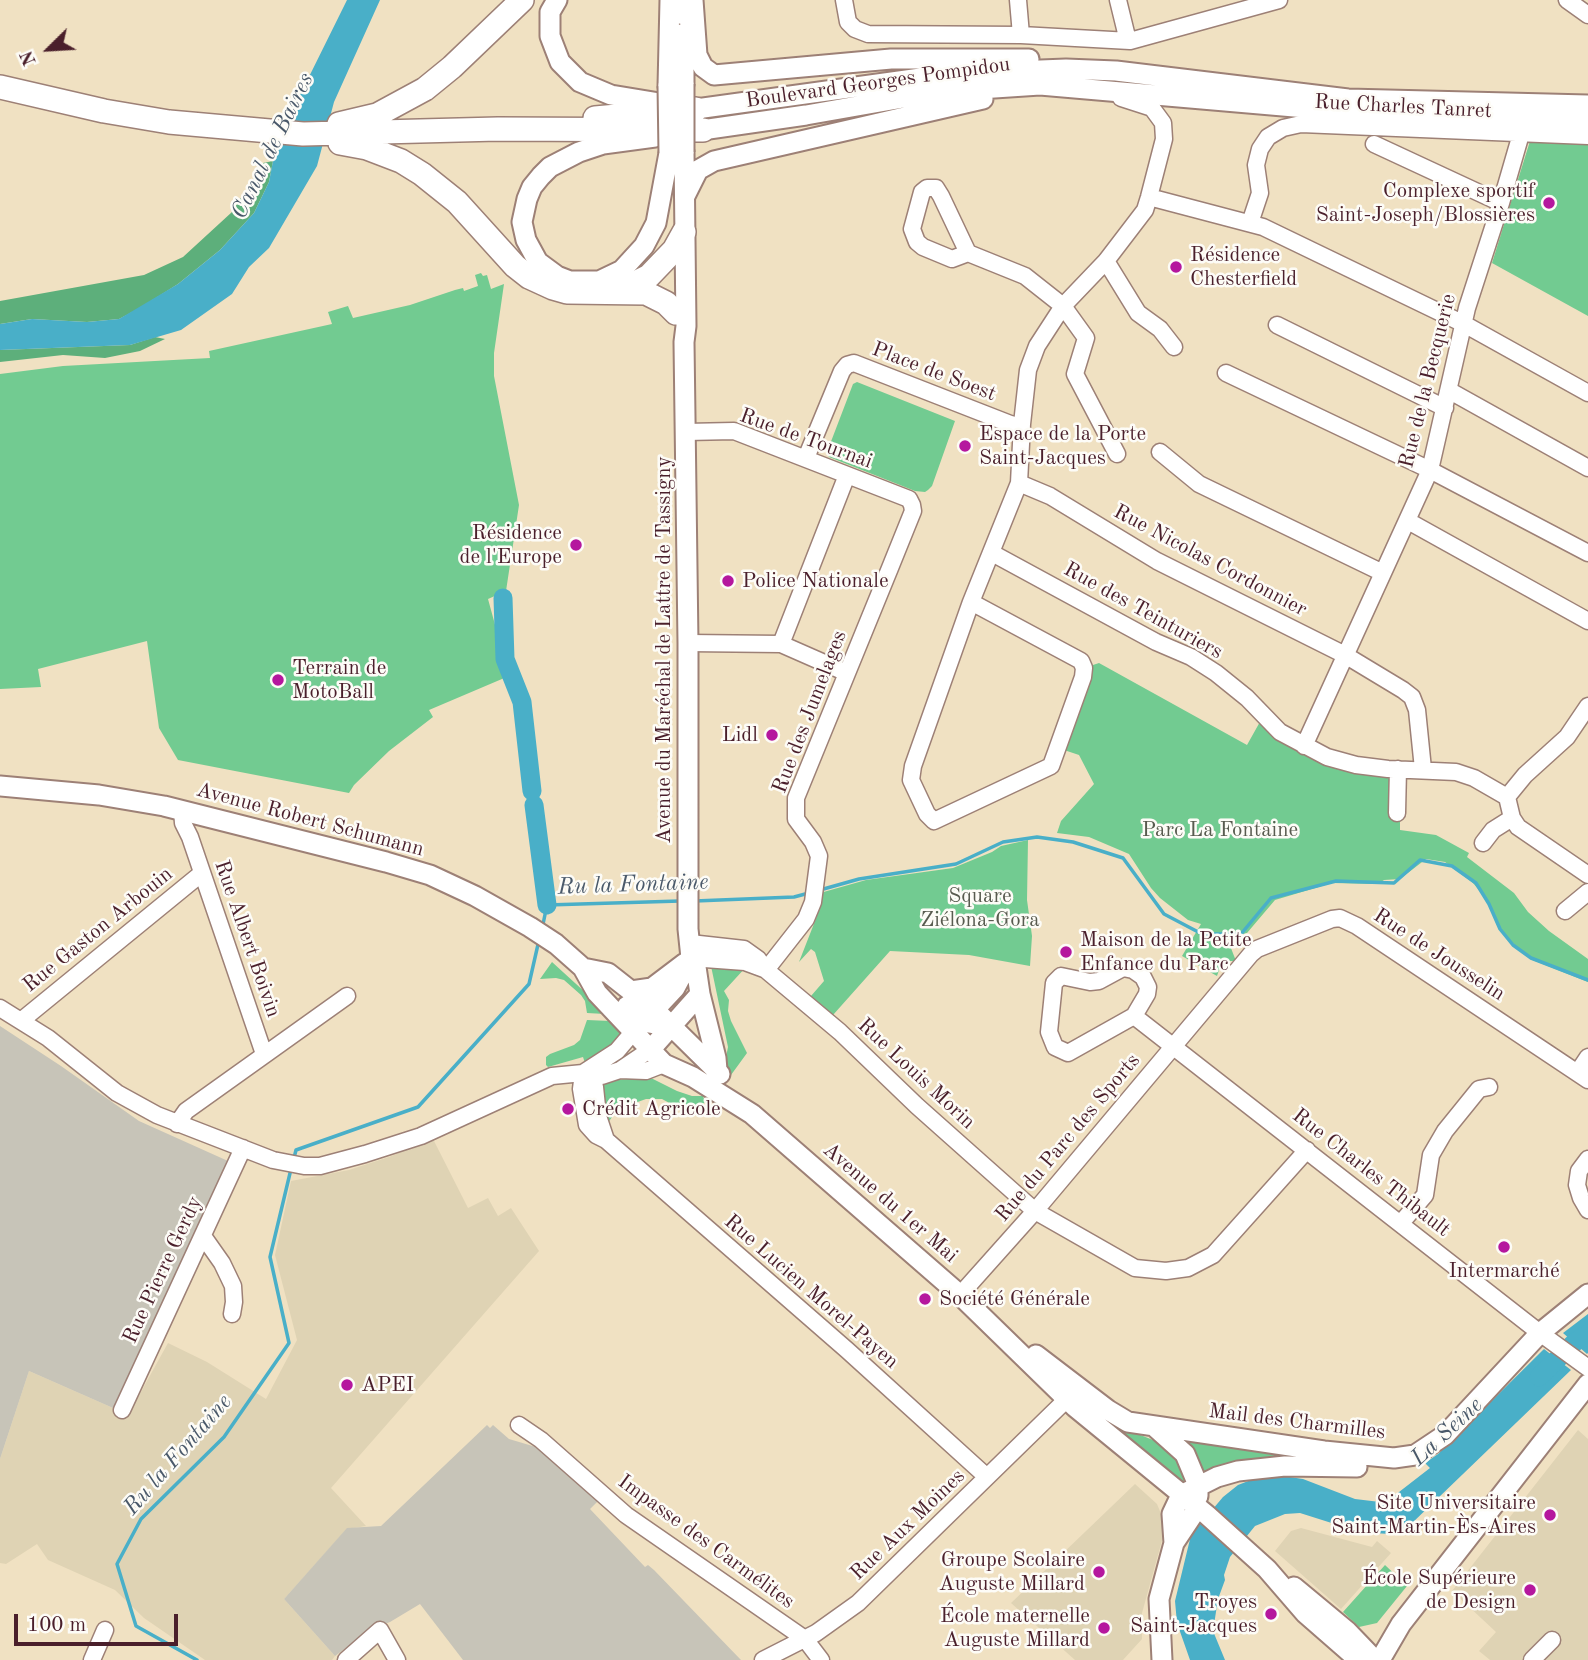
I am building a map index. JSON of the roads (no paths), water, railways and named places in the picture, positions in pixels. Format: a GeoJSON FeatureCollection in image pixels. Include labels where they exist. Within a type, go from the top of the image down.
{"type":"FeatureCollection","features":[{"type":"Feature","properties":{"kind":"highway"},"geometry":{"type":"LineString","coordinates":[[338,134],[425,89],[522,0]]}},
{"type":"Feature","properties":{"kind":"highway"},"geometry":{"type":"LineString","coordinates":[[0,87],[104,111],[213,127],[272,128],[338,134],[401,161],[422,174],[457,202],[515,266],[529,277],[567,292],[646,293],[666,303],[676,313]]}},
{"type":"Feature","properties":{"kind":"highway"},"geometry":{"type":"LineString","coordinates":[[272,128],[303,134],[338,134],[700,120]]}},
{"type":"Feature","properties":{"kind":"highway"},"geometry":{"type":"LineString","coordinates":[[619,291],[649,276],[679,241]]}},
{"type":"Feature","properties":{"kind":"main road"},"geometry":{"type":"LineString","coordinates":[[557,0],[550,12],[550,36],[560,62],[580,82],[611,95],[700,120]]}},
{"type":"Feature","properties":{"kind":"main road"},"geometry":{"type":"LineString","coordinates":[[678,2],[676,152],[679,241],[686,326],[684,342]]}},
{"type":"Feature","properties":{"kind":"main road","name":"Boulevard Georges Pompidou"},"geometry":{"type":"LineString","coordinates":[[678,2],[697,55],[703,67],[714,75],[891,59],[1046,59],[1116,71],[1348,99],[1588,105]]}},
{"type":"Feature","properties":{"kind":"main road","name":"Boulevard Georges Pompidou"},"geometry":{"type":"LineString","coordinates":[[676,152],[656,223],[644,246],[622,270],[599,281],[570,281],[556,276],[538,262],[526,240],[522,222],[532,187],[550,167],[565,158],[603,144],[700,120],[964,74],[1066,69],[1116,71]]}},
{"type":"Feature","properties":{"kind":"main road"},"geometry":{"type":"LineString","coordinates":[[684,200],[698,170],[714,161],[1040,85]]}},
{"type":"Feature","properties":{"kind":"main road","name":"Boulevard Georges Pompidou"},"geometry":{"type":"LineString","coordinates":[[700,120],[806,116],[903,98],[964,90],[1040,85],[1410,117],[1588,122]]}},
{"type":"Feature","properties":{"kind":"main road"},"geometry":{"type":"LineString","coordinates":[[676,152],[684,200],[676,313],[684,342]]}},
{"type":"Feature","properties":{"kind":"main road","name":"Avenue du Maréchal de Lattre de Tassigny"},"geometry":{"type":"LineString","coordinates":[[684,342],[688,914],[690,951],[696,967],[699,994],[717,1069]]}},
{"type":"Feature","properties":{"kind":"main road","name":"Avenue Robert Schumann"},"geometry":{"type":"LineString","coordinates":[[0,786],[99,795],[190,812],[430,875],[475,896],[556,944],[638,1019]]}},
{"type":"Feature","properties":{"kind":"main road"},"geometry":{"type":"LineString","coordinates":[[631,991],[652,988],[690,951]]}},
{"type":"Feature","properties":{"kind":"main road"},"geometry":{"type":"LineString","coordinates":[[638,1019],[674,988],[690,951]]}},
{"type":"Feature","properties":{"kind":"main road","name":"Avenue Robert Schumann"},"geometry":{"type":"LineString","coordinates":[[583,968],[608,973],[631,991],[638,1019]]}},
{"type":"Feature","properties":{"kind":"main road"},"geometry":{"type":"LineString","coordinates":[[651,1049],[699,994]]}},
{"type":"Feature","properties":{"kind":"main road"},"geometry":{"type":"LineString","coordinates":[[638,1019],[672,1027]]}},
{"type":"Feature","properties":{"kind":"main road"},"geometry":{"type":"LineString","coordinates":[[638,1019],[651,1049],[664,1064]]}},
{"type":"Feature","properties":{"kind":"main road","name":"Avenue du 1er Mai"},"geometry":{"type":"LineString","coordinates":[[672,1027],[717,1069],[752,1114]]}},
{"type":"Feature","properties":{"kind":"main road","name":"Avenue du 1er Mai"},"geometry":{"type":"LineString","coordinates":[[664,1064],[693,1077],[752,1114],[960,1294],[1066,1399],[1189,1490],[1202,1511]]}},
{"type":"Feature","properties":{"kind":"main road"},"geometry":{"type":"LineString","coordinates":[[1162,1660],[1159,1599],[1174,1543],[1172,1514],[1189,1490],[1238,1471],[1285,1466],[1379,1466],[1415,1455],[1445,1435],[1588,1294]]}},
{"type":"Feature","properties":{"kind":"main road","name":"Avenue du 1er Mai"},"geometry":{"type":"LineString","coordinates":[[997,1329],[1128,1422],[1156,1428],[1187,1430]]}},
{"type":"Feature","properties":{"kind":"main road"},"geometry":{"type":"LineString","coordinates":[[1380,1660],[1401,1624],[1588,1384]]}},
{"type":"Feature","properties":{"kind":"main road","name":"Avenue du 1er Mai"},"geometry":{"type":"LineString","coordinates":[[1091,1420],[1113,1447],[1156,1485],[1166,1497],[1172,1514]]}},
{"type":"Feature","properties":{"kind":"main road","name":"Avenue du 1er Mai"},"geometry":{"type":"LineString","coordinates":[[1156,1428],[1185,1454],[1189,1490]]}},
{"type":"Feature","properties":{"kind":"main road","name":"Mail des Charmilles"},"geometry":{"type":"LineString","coordinates":[[1187,1430],[1367,1456],[1394,1458],[1415,1455]]}},
{"type":"Feature","properties":{"kind":"main road"},"geometry":{"type":"LineString","coordinates":[[1174,1543],[1202,1511],[1267,1569],[1317,1605],[1368,1651],[1373,1660]]}},
{"type":"Feature","properties":{"kind":"main road"},"geometry":{"type":"LineString","coordinates":[[1267,1569],[1305,1613],[1353,1655],[1363,1660]]}},
{"type":"Feature","properties":{"kind":"street"},"geometry":{"type":"LineString","coordinates":[[844,0],[848,22],[855,29],[868,34],[1021,35],[1128,41],[1279,0]]}},
{"type":"Feature","properties":{"kind":"street"},"geometry":{"type":"LineString","coordinates":[[1018,0],[1021,35]]}},
{"type":"Feature","properties":{"kind":"street"},"geometry":{"type":"LineString","coordinates":[[1118,0],[1128,41]]}},
{"type":"Feature","properties":{"kind":"street"},"geometry":{"type":"LineString","coordinates":[[1567,0],[1588,15]]}},
{"type":"Feature","properties":{"kind":"street"},"geometry":{"type":"LineString","coordinates":[[971,602],[1081,661],[1084,668],[1083,677],[1051,766],[934,821],[927,814],[911,780],[913,766],[971,602],[1019,483],[1028,370],[1037,346],[1063,306],[1106,261],[1145,210],[1164,139],[1163,123],[1152,107],[1079,87]]}},
{"type":"Feature","properties":{"kind":"street","name":"Rue Charles Tanret"},"geometry":{"type":"LineString","coordinates":[[1250,223],[1260,193],[1256,164],[1260,149],[1268,137],[1283,128],[1301,124],[1326,124],[1588,136]]}},
{"type":"Feature","properties":{"kind":"street","name":"Rue de la Becquerie"},"geometry":{"type":"LineString","coordinates":[[1304,746],[1430,470],[1464,324],[1521,134]]}},
{"type":"Feature","properties":{"kind":"street"},"geometry":{"type":"LineString","coordinates":[[1374,144],[1501,203]]}},
{"type":"Feature","properties":{"kind":"street"},"geometry":{"type":"LineString","coordinates":[[1149,197],[1263,227],[1464,324],[1588,393]]}},
{"type":"Feature","properties":{"kind":"street"},"geometry":{"type":"LineString","coordinates":[[968,253],[1025,276],[1063,306],[1086,338],[1075,374],[1117,454]]}},
{"type":"Feature","properties":{"kind":"street"},"geometry":{"type":"LineString","coordinates":[[1106,261],[1138,313],[1160,329],[1174,347]]}},
{"type":"Feature","properties":{"kind":"street"},"geometry":{"type":"LineString","coordinates":[[1277,325],[1445,408]]}},
{"type":"Feature","properties":{"kind":"street","name":"Place de Soest"},"geometry":{"type":"LineString","coordinates":[[806,458],[842,370],[854,363],[1013,425],[1022,424]]}},
{"type":"Feature","properties":{"kind":"street"},"geometry":{"type":"LineString","coordinates":[[1226,373],[1430,470],[1588,553]]}},
{"type":"Feature","properties":{"kind":"street"},"geometry":{"type":"LineString","coordinates":[[1450,391],[1588,468]]}},
{"type":"Feature","properties":{"kind":"street","name":"Rue de Tournai"},"geometry":{"type":"LineString","coordinates":[[686,432],[734,431],[909,499]]}},
{"type":"Feature","properties":{"kind":"street"},"geometry":{"type":"LineString","coordinates":[[1160,453],[1199,484],[1383,573]]}},
{"type":"Feature","properties":{"kind":"street"},"geometry":{"type":"LineString","coordinates":[[781,644],[847,475]]}},
{"type":"Feature","properties":{"kind":"street","name":"Rue Nicolas Cordonnier"},"geometry":{"type":"LineString","coordinates":[[1019,483],[1050,496],[1157,561],[1345,655],[1412,697],[1417,709],[1423,769]]}},
{"type":"Feature","properties":{"kind":"street","name":"Rue des Jumelages"},"geometry":{"type":"LineString","coordinates":[[766,970],[806,919],[815,889],[819,856],[813,842],[796,819],[796,798],[912,511],[909,499]]}},
{"type":"Feature","properties":{"kind":"street"},"geometry":{"type":"LineString","coordinates":[[1408,521],[1588,621]]}},
{"type":"Feature","properties":{"kind":"street","name":"Rue des Teinturiers"},"geometry":{"type":"LineString","coordinates":[[992,553],[1156,642],[1199,662],[1247,698],[1280,732],[1327,757],[1356,765],[1456,772],[1474,778],[1507,797]]}},
{"type":"Feature","properties":{"kind":"street"},"geometry":{"type":"LineString","coordinates":[[688,643],[781,644],[847,673]]}},
{"type":"Feature","properties":{"kind":"street"},"geometry":{"type":"LineString","coordinates":[[1588,706],[1567,737],[1525,775],[1507,797],[1512,818],[1518,827],[1588,875]]}},
{"type":"Feature","properties":{"kind":"street"},"geometry":{"type":"LineString","coordinates":[[1396,813],[1398,769]]}},
{"type":"Feature","properties":{"kind":"street","name":"Rue Albert Boivin"},"geometry":{"type":"LineString","coordinates":[[190,812],[183,823],[264,1054]]}},
{"type":"Feature","properties":{"kind":"street"},"geometry":{"type":"LineString","coordinates":[[1483,843],[1493,830],[1512,818]]}},
{"type":"Feature","properties":{"kind":"street","name":"Rue Gaston Arbouin"},"geometry":{"type":"LineString","coordinates":[[22,1020],[202,873]]}},
{"type":"Feature","properties":{"kind":"street"},"geometry":{"type":"LineString","coordinates":[[1566,911],[1588,892]]}},
{"type":"Feature","properties":{"kind":"street","name":"Rue de Jousselin"},"geometry":{"type":"LineString","coordinates":[[1174,1046],[1257,949],[1340,918],[1357,926],[1583,1076]]}},
{"type":"Feature","properties":{"kind":"street","name":"Rue Louis Morin"},"geometry":{"type":"LineString","coordinates":[[690,951],[745,962],[766,970],[840,1032],[917,1106],[1035,1211],[1135,1268],[1166,1271],[1188,1268],[1213,1255],[1307,1150]]}},
{"type":"Feature","properties":{"kind":"street","name":"Rue du Parc des Sports"},"geometry":{"type":"LineString","coordinates":[[1123,968],[1133,970],[1143,977],[1148,987],[1147,994],[1134,1016],[1068,1053],[1061,1051],[1055,1047],[1049,1032],[1054,983],[1060,976],[1090,982],[1099,981],[1123,968]]}},
{"type":"Feature","properties":{"kind":"street"},"geometry":{"type":"LineString","coordinates":[[177,1124],[186,1111],[347,996]]}},
{"type":"Feature","properties":{"kind":"street"},"geometry":{"type":"LineString","coordinates":[[0,1008],[48,1038],[117,1093],[157,1115],[284,1163],[303,1166],[327,1164],[410,1140],[552,1076],[583,1073],[602,1076],[620,1070],[651,1049]]}},
{"type":"Feature","properties":{"kind":"street","name":"Rue du Parc des Sports"},"geometry":{"type":"LineString","coordinates":[[960,1294],[1035,1211],[1174,1046],[1134,1016]]}},
{"type":"Feature","properties":{"kind":"street"},"geometry":{"type":"LineString","coordinates":[[583,1073],[617,1051],[638,1019]]}},
{"type":"Feature","properties":{"kind":"street","name":"Rue Charles Thibault"},"geometry":{"type":"LineString","coordinates":[[1174,1046],[1588,1368]]}},
{"type":"Feature","properties":{"kind":"street"},"geometry":{"type":"LineString","coordinates":[[1583,1076],[1588,1057]]}},
{"type":"Feature","properties":{"kind":"street"},"geometry":{"type":"LineString","coordinates":[[620,1070],[646,1071],[664,1064]]}},
{"type":"Feature","properties":{"kind":"street","name":"Rue Lucien Morel-Payen"},"geometry":{"type":"LineString","coordinates":[[583,1073],[595,1087],[598,1116],[606,1140],[847,1350],[987,1477]]}},
{"type":"Feature","properties":{"kind":"street"},"geometry":{"type":"LineString","coordinates":[[1401,1223],[1425,1195],[1431,1155],[1445,1131],[1479,1088],[1489,1087]]}},
{"type":"Feature","properties":{"kind":"street","name":"Rue Pierre Gerdy"},"geometry":{"type":"LineString","coordinates":[[122,1410],[243,1148]]}},
{"type":"Feature","properties":{"kind":"street"},"geometry":{"type":"LineString","coordinates":[[1588,1159],[1579,1171],[1577,1185],[1588,1210]]}},
{"type":"Feature","properties":{"kind":"street"},"geometry":{"type":"LineString","coordinates":[[203,1236],[222,1263],[233,1286],[232,1314]]}},
{"type":"Feature","properties":{"kind":"street","name":"Rue Aux Moines"},"geometry":{"type":"LineString","coordinates":[[763,1660],[804,1639],[858,1603],[1066,1399]]}},
{"type":"Feature","properties":{"kind":"street","name":"Avenue du 1er Mai"},"geometry":{"type":"LineString","coordinates":[[1066,1399],[1084,1401],[1107,1415],[1128,1422]]}},
{"type":"Feature","properties":{"kind":"street","name":"Impasse des Carmélites"},"geometry":{"type":"LineString","coordinates":[[519,1425],[541,1440],[626,1515],[804,1639],[821,1660]]}},
{"type":"Feature","properties":{"kind":"street"},"geometry":{"type":"LineString","coordinates":[[92,1660],[105,1630]]}},
{"type":"Feature","properties":{"kind":"street"},"geometry":{"type":"LineString","coordinates":[[346,1660],[380,1630],[397,1660]]}},
{"type":"Feature","properties":{"kind":"street"},"geometry":{"type":"LineString","coordinates":[[1532,1660],[1552,1640]]}},
{"type":"Feature","properties":{"kind":"water"},"geometry":{"type":"Polygon","coordinates":[[[347,0],[380,0],[334,102],[317,166],[269,248],[249,267],[232,294],[181,330],[130,345],[0,350],[0,324],[32,319],[87,322],[119,319],[178,284],[220,250],[254,213],[269,182],[273,161],[298,99],[347,0]]]}},
{"type":"Feature","properties":{"kind":"water"},"geometry":{"type":"Polygon","coordinates":[[[1588,1314],[1588,1353],[1587,1354],[1563,1333],[1588,1314]]]}},
{"type":"Feature","properties":{"kind":"water"},"geometry":{"type":"Polygon","coordinates":[[[1544,1349],[1571,1370],[1409,1526],[1389,1534],[1360,1532],[1300,1513],[1285,1514],[1255,1526],[1230,1557],[1218,1599],[1213,1631],[1225,1660],[1190,1660],[1177,1623],[1175,1601],[1191,1535],[1223,1497],[1238,1485],[1256,1478],[1283,1476],[1303,1479],[1355,1499],[1380,1502],[1390,1499],[1430,1468],[1425,1463],[1438,1454],[1544,1349]]]}},
{"type":"Feature","properties":{"kind":"waterway"},"geometry":{"type":"LineString","coordinates":[[503,598],[505,659],[522,702],[532,791]]}},
{"type":"Feature","properties":{"kind":"waterway"},"geometry":{"type":"LineString","coordinates":[[534,805],[547,905]]}},
{"type":"Feature","properties":{"kind":"waterway","name":"Ru la Fontaine"},"geometry":{"type":"LineString","coordinates":[[820,890],[859,879],[956,864],[1003,842],[1037,837],[1073,842],[1123,858],[1164,914],[1202,934],[1241,934],[1271,898],[1336,881],[1394,883],[1420,860],[1452,866],[1476,883],[1500,929],[1513,945],[1531,958],[1588,980]]}},
{"type":"Feature","properties":{"kind":"waterway","name":"Ru la Fontaine"},"geometry":{"type":"LineString","coordinates":[[695,901],[794,897],[809,893]]}},
{"type":"Feature","properties":{"kind":"waterway","name":"Ru la Fontaine"},"geometry":{"type":"LineString","coordinates":[[542,929],[547,905],[680,901]]}},
{"type":"Feature","properties":{"kind":"waterway","name":"Ru la Fontaine"},"geometry":{"type":"LineString","coordinates":[[294,1158],[296,1150],[418,1107],[529,984],[539,940]]}},
{"type":"Feature","properties":{"kind":"waterway","name":"Ru la Fontaine"},"geometry":{"type":"LineString","coordinates":[[197,1660],[136,1626],[117,1564],[141,1519],[224,1437],[289,1343],[270,1257],[291,1169]]}},
{"type":"Feature","properties":{"kind":"waterway","name":"La Seine"},"geometry":{"type":"LineString","coordinates":[[1539,1377],[1575,1342],[1588,1334]]}},
{"type":"Feature","properties":{"kind":"place","name":"Complexe sportif Saint-Joseph/Blossières"},"geometry":{"type":"Point","coordinates":[1549,203]}},
{"type":"Feature","properties":{"kind":"place","name":"Résidence Chesterfield"},"geometry":{"type":"Point","coordinates":[1176,267]}},
{"type":"Feature","properties":{"kind":"place","name":"Espace de la Porte Saint-Jacques"},"geometry":{"type":"Point","coordinates":[965,446]}},
{"type":"Feature","properties":{"kind":"place","name":"Résidence de l'Europe"},"geometry":{"type":"Point","coordinates":[576,545]}},
{"type":"Feature","properties":{"kind":"place","name":"Police Nationale"},"geometry":{"type":"Point","coordinates":[728,581]}},
{"type":"Feature","properties":{"kind":"place","name":"Terrain de MotoBall"},"geometry":{"type":"Point","coordinates":[278,680]}},
{"type":"Feature","properties":{"kind":"place","name":"Lidl"},"geometry":{"type":"Point","coordinates":[772,735]}},
{"type":"Feature","properties":{"kind":"place","name":"Maison de la Petite Enfance du Parc"},"geometry":{"type":"Point","coordinates":[1066,952]}},
{"type":"Feature","properties":{"kind":"place","name":"Crédit Agricole"},"geometry":{"type":"Point","coordinates":[568,1109]}},
{"type":"Feature","properties":{"kind":"place","name":"Intermarché"},"geometry":{"type":"Point","coordinates":[1504,1247]}},
{"type":"Feature","properties":{"kind":"place","name":"Société Générale"},"geometry":{"type":"Point","coordinates":[925,1299]}},
{"type":"Feature","properties":{"kind":"place","name":"APEI"},"geometry":{"type":"Point","coordinates":[347,1385]}},
{"type":"Feature","properties":{"kind":"place","name":"Site Universitaire Saint-Martin-Ès-Aires"},"geometry":{"type":"Point","coordinates":[1550,1515]}},
{"type":"Feature","properties":{"kind":"place","name":"Groupe Scolaire Auguste Millard"},"geometry":{"type":"Point","coordinates":[1099,1572]}},
{"type":"Feature","properties":{"kind":"place","name":"École Supérieure de Design"},"geometry":{"type":"Point","coordinates":[1530,1590]}},
{"type":"Feature","properties":{"kind":"place","name":"Troyes Saint-Jacques"},"geometry":{"type":"Point","coordinates":[1271,1614]}},
{"type":"Feature","properties":{"kind":"place","name":"École maternelle Auguste Millard"},"geometry":{"type":"Point","coordinates":[1104,1628]}},
{"type":"Feature","properties":{"kind":"water label","name":"Canal de Baires"},"geometry":{"type":"Point","coordinates":[273,146]}},
{"type":"Feature","properties":{"kind":"park label","name":"Parc La Fontaine"},"geometry":{"type":"Point","coordinates":[1220,830]}},
{"type":"Feature","properties":{"kind":"park label","name":"Square Ziélona-Gora"},"geometry":{"type":"Point","coordinates":[980,908]}}]}
